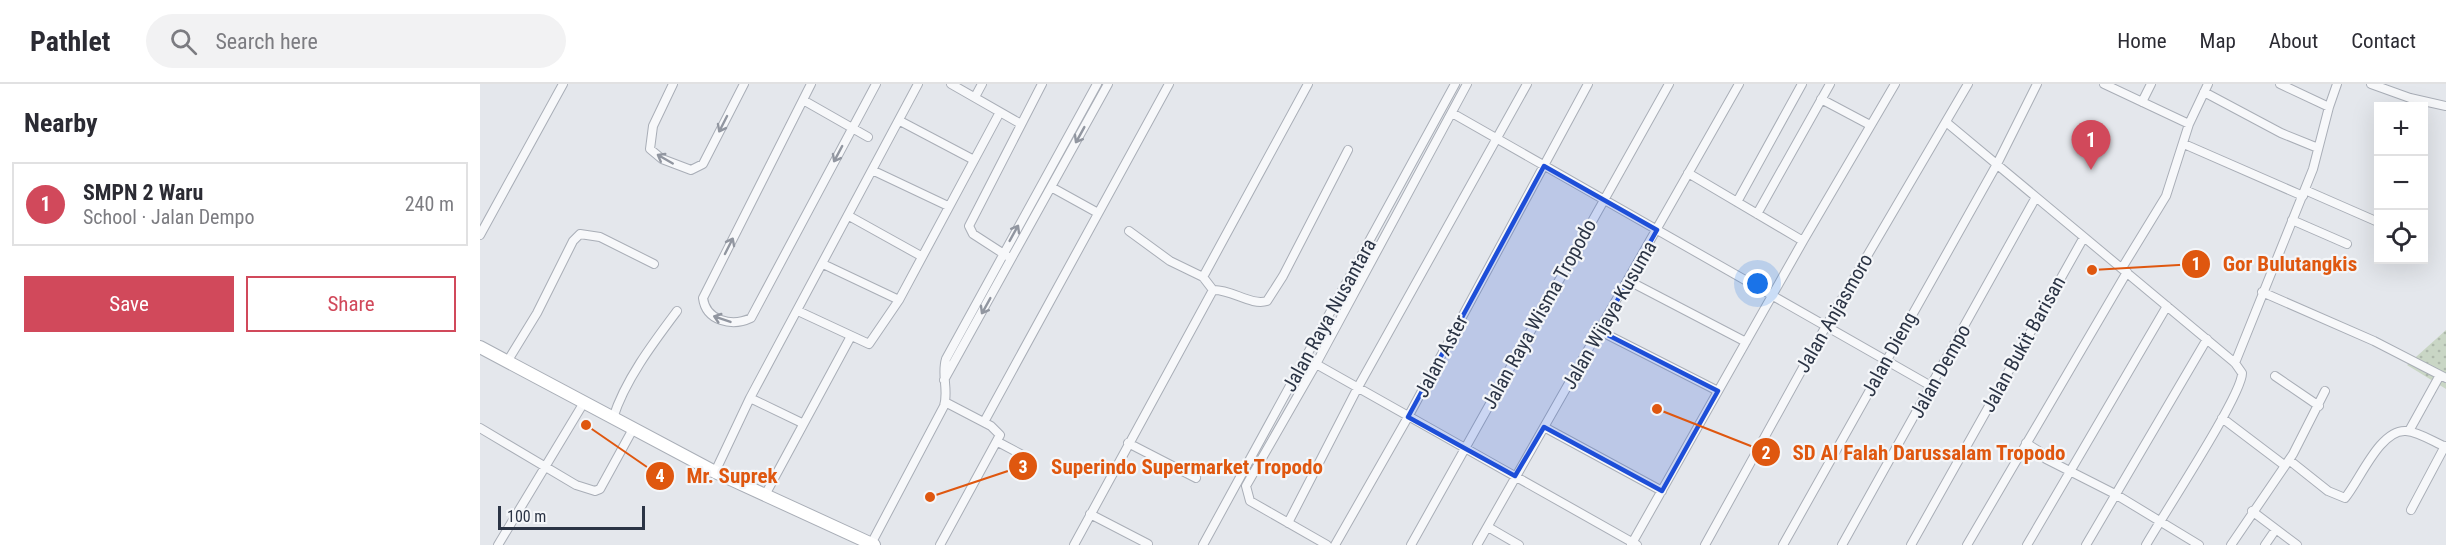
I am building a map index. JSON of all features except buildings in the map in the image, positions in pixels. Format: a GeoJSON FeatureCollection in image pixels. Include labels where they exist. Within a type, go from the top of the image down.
{"type":"FeatureCollection","features":[{"type":"Feature","properties":{"kind":"main road"},"geometry":{"type":"LineString","coordinates":[[480,347],[583,404],[715,472],[872,544]]}},
{"type":"Feature","properties":{"kind":"street"},"geometry":{"type":"LineString","coordinates":[[480,235],[563,84]]}},
{"type":"Feature","properties":{"kind":"street"},"geometry":{"type":"LineString","coordinates":[[673,84],[653,126],[650,148],[662,159],[691,170],[703,164],[744,84]]}},
{"type":"Feature","properties":{"kind":"street"},"geometry":{"type":"LineString","coordinates":[[811,84],[703,298],[704,306],[716,319],[733,322],[751,318],[876,84]]}},
{"type":"Feature","properties":{"kind":"street"},"geometry":{"type":"LineString","coordinates":[[715,472],[750,398],[874,171],[918,84]]}},
{"type":"Feature","properties":{"kind":"street"},"geometry":{"type":"LineString","coordinates":[[951,84],[1021,124]]}},
{"type":"Feature","properties":{"kind":"street"},"geometry":{"type":"LineString","coordinates":[[975,97],[982,84]]}},
{"type":"Feature","properties":{"kind":"street"},"geometry":{"type":"LineString","coordinates":[[1012,260],[973,234],[969,225],[1042,84]]}},
{"type":"Feature","properties":{"kind":"street"},"geometry":{"type":"LineString","coordinates":[[872,544],[945,402],[946,359],[1096,84]]}},
{"type":"Feature","properties":{"kind":"street"},"geometry":{"type":"LineString","coordinates":[[944,380],[1108,84]]}},
{"type":"Feature","properties":{"kind":"street"},"geometry":{"type":"LineString","coordinates":[[984,422],[1169,84]]}},
{"type":"Feature","properties":{"kind":"street"},"geometry":{"type":"LineString","coordinates":[[1203,277],[1308,84]]}},
{"type":"Feature","properties":{"kind":"street","name":"Jalan Raya Nusantara"},"geometry":{"type":"LineString","coordinates":[[1203,545],[1455,84]]}},
{"type":"Feature","properties":{"kind":"street"},"geometry":{"type":"LineString","coordinates":[[1327,545],[1256,505],[1246,493],[1250,476],[1316,364],[1467,84]]}},
{"type":"Feature","properties":{"kind":"street"},"geometry":{"type":"LineString","coordinates":[[1288,523],[1357,389],[1498,140],[1527,84]]}},
{"type":"Feature","properties":{"kind":"street","name":"Jalan Aster"},"geometry":{"type":"LineString","coordinates":[[1335,545],[1408,417],[1588,84]]}},
{"type":"Feature","properties":{"kind":"street","name":"Jalan Raya Wisma Tropodo"},"geometry":{"type":"LineString","coordinates":[[1411,545],[1669,84]]}},
{"type":"Feature","properties":{"kind":"street","name":"Jalan Wijaya Kusuma"},"geometry":{"type":"LineString","coordinates":[[1477,545],[1739,84]]}},
{"type":"Feature","properties":{"kind":"street"},"geometry":{"type":"LineString","coordinates":[[1757,214],[1830,84]]}},
{"type":"Feature","properties":{"kind":"street"},"geometry":{"type":"LineString","coordinates":[[1316,364],[1357,389],[1465,446],[1633,544],[1803,241],[1895,84]]}},
{"type":"Feature","properties":{"kind":"street","name":"Jalan Anjasmoro"},"geometry":{"type":"LineString","coordinates":[[1705,545],[1826,326],[1968,84]]}},
{"type":"Feature","properties":{"kind":"street","name":"Jalan Dieng"},"geometry":{"type":"LineString","coordinates":[[1784,545],[1997,164],[2037,84]]}},
{"type":"Feature","properties":{"kind":"street"},"geometry":{"type":"LineString","coordinates":[[2104,84],[2189,124]]}},
{"type":"Feature","properties":{"kind":"street"},"geometry":{"type":"LineString","coordinates":[[2142,102],[2151,84]]}},
{"type":"Feature","properties":{"kind":"street"},"geometry":{"type":"LineString","coordinates":[[2280,84],[2329,107]]}},
{"type":"Feature","properties":{"kind":"street"},"geometry":{"type":"LineString","coordinates":[[2235,363],[2304,193],[2337,84]]}},
{"type":"Feature","properties":{"kind":"street"},"geometry":{"type":"LineString","coordinates":[[2371,84],[2410,98],[2446,106]]}},
{"type":"Feature","properties":{"kind":"street"},"geometry":{"type":"LineString","coordinates":[[1737,202],[1800,85]]}},
{"type":"Feature","properties":{"kind":"street"},"geometry":{"type":"LineString","coordinates":[[1967,545],[2166,196],[2189,124],[2206,88],[2281,133],[2318,148]]}},
{"type":"Feature","properties":{"kind":"street"},"geometry":{"type":"LineString","coordinates":[[1821,99],[1870,125]]}},
{"type":"Feature","properties":{"kind":"street"},"geometry":{"type":"LineString","coordinates":[[803,100],[868,137]]}},
{"type":"Feature","properties":{"kind":"street"},"geometry":{"type":"LineString","coordinates":[[798,311],[850,338],[869,344],[899,300],[1000,112]]}},
{"type":"Feature","properties":{"kind":"street"},"geometry":{"type":"LineString","coordinates":[[1452,113],[1931,386]]}},
{"type":"Feature","properties":{"kind":"street"},"geometry":{"type":"LineString","coordinates":[[900,121],[974,160]]}},
{"type":"Feature","properties":{"kind":"street"},"geometry":{"type":"LineString","coordinates":[[1946,122],[2235,363],[2242,376],[2222,418],[2146,545]]}},
{"type":"Feature","properties":{"kind":"street"},"geometry":{"type":"LineString","coordinates":[[2184,144],[2374,220]]}},
{"type":"Feature","properties":{"kind":"street"},"geometry":{"type":"LineString","coordinates":[[1213,290],[1225,289],[1256,301],[1267,301],[1283,276],[1348,150]]}},
{"type":"Feature","properties":{"kind":"street"},"geometry":{"type":"LineString","coordinates":[[874,171],[948,206]]}},
{"type":"Feature","properties":{"kind":"street"},"geometry":{"type":"LineString","coordinates":[[1689,174],[1803,241]]}},
{"type":"Feature","properties":{"kind":"street"},"geometry":{"type":"LineString","coordinates":[[1051,187],[1098,213]]}},
{"type":"Feature","properties":{"kind":"street","name":"Jalan Dempo"},"geometry":{"type":"LineString","coordinates":[[1842,545],[2036,197]]}},
{"type":"Feature","properties":{"kind":"street"},"geometry":{"type":"LineString","coordinates":[[849,216],[921,256]]}},
{"type":"Feature","properties":{"kind":"street"},"geometry":{"type":"LineString","coordinates":[[2292,220],[2347,244]]}},
{"type":"Feature","properties":{"kind":"street"},"geometry":{"type":"LineString","coordinates":[[1128,231],[1170,261],[1203,277],[1213,290]]}},
{"type":"Feature","properties":{"kind":"street"},"geometry":{"type":"LineString","coordinates":[[507,362],[537,313],[573,241],[580,234],[600,237],[654,264]]}},
{"type":"Feature","properties":{"kind":"street","name":"Jalan Bukit Barisan"},"geometry":{"type":"LineString","coordinates":[[1911,545],[2084,237]]}},
{"type":"Feature","properties":{"kind":"street"},"geometry":{"type":"LineString","coordinates":[[823,264],[899,300]]}},
{"type":"Feature","properties":{"kind":"street"},"geometry":{"type":"LineString","coordinates":[[1629,281],[1746,342]]}},
{"type":"Feature","properties":{"kind":"street"},"geometry":{"type":"LineString","coordinates":[[1074,545],[1213,290]]}},
{"type":"Feature","properties":{"kind":"street"},"geometry":{"type":"LineString","coordinates":[[2262,292],[2374,341],[2443,377],[2409,431]]}},
{"type":"Feature","properties":{"kind":"street"},"geometry":{"type":"LineString","coordinates":[[2026,545],[2167,306]]}},
{"type":"Feature","properties":{"kind":"street"},"geometry":{"type":"LineString","coordinates":[[613,418],[617,405],[654,342],[677,311]]}},
{"type":"Feature","properties":{"kind":"street"},"geometry":{"type":"LineString","coordinates":[[1600,331],[1718,391]]}},
{"type":"Feature","properties":{"kind":"street"},"geometry":{"type":"LineString","coordinates":[[765,495],[850,338]]}},
{"type":"Feature","properties":{"kind":"street"},"geometry":{"type":"LineString","coordinates":[[2086,545],[2207,339]]}},
{"type":"Feature","properties":{"kind":"street"},"geometry":{"type":"LineString","coordinates":[[2275,376],[2319,406]]}},
{"type":"Feature","properties":{"kind":"street"},"geometry":{"type":"LineString","coordinates":[[2231,545],[2286,463],[2325,392]]}},
{"type":"Feature","properties":{"kind":"street"},"geometry":{"type":"LineString","coordinates":[[750,398],[802,423]]}},
{"type":"Feature","properties":{"kind":"street"},"geometry":{"type":"LineString","coordinates":[[940,545],[998,442],[999,431],[945,402]]}},
{"type":"Feature","properties":{"kind":"street"},"geometry":{"type":"LineString","coordinates":[[498,545],[583,404]]}},
{"type":"Feature","properties":{"kind":"street"},"geometry":{"type":"LineString","coordinates":[[2222,418],[2328,491],[2345,498],[2381,444],[2394,434],[2409,431],[2446,447],[2411,510]]}},
{"type":"Feature","properties":{"kind":"street"},"geometry":{"type":"LineString","coordinates":[[1544,427],[1662,491]]}},
{"type":"Feature","properties":{"kind":"street"},"geometry":{"type":"LineString","coordinates":[[480,428],[587,491],[598,490],[633,429]]}},
{"type":"Feature","properties":{"kind":"street"},"geometry":{"type":"LineString","coordinates":[[998,442],[1030,459]]}},
{"type":"Feature","properties":{"kind":"street"},"geometry":{"type":"LineString","coordinates":[[1128,443],[1196,477]]}},
{"type":"Feature","properties":{"kind":"street"},"geometry":{"type":"LineString","coordinates":[[2026,443],[2045,455],[2046,459],[2115,494],[2199,545]]}},
{"type":"Feature","properties":{"kind":"street"},"geometry":{"type":"LineString","coordinates":[[2252,511],[2297,545]]}},
{"type":"Feature","properties":{"kind":"street"},"geometry":{"type":"LineString","coordinates":[[1090,514],[1148,544]]}},
{"type":"Feature","properties":{"kind":"street"},"geometry":{"type":"LineString","coordinates":[[1488,527],[1519,545]]}},
{"type":"Feature","properties":{"kind":"street"},"geometry":{"type":"LineString","coordinates":[[2265,545],[2276,529]]}},
{"type":"Feature","properties":{"kind":"highlighted area"},"geometry":{"type":"Polygon","coordinates":[[[1544,166],[1657,230],[1600,331],[1718,391],[1662,491],[1544,427],[1515,476],[1408,417],[1544,166]]]}},
{"type":"Feature","properties":{"kind":"green space"},"geometry":{"type":"Polygon","coordinates":[[[2446,330],[2446,389],[2407,365],[2446,330]]]}},
{"type":"Feature","properties":{"kind":"place","name":"SMPN 2 Waru"},"geometry":{"type":"Point","coordinates":[2091,170]}},
{"type":"Feature","properties":{"kind":"place","name":"Gor Bulutangkis"},"geometry":{"type":"Point","coordinates":[2092,270]}},
{"type":"Feature","properties":{"kind":"place","name":"SD Al Falah Darussalam Tropodo"},"geometry":{"type":"Point","coordinates":[1657,409]}},
{"type":"Feature","properties":{"kind":"place","name":"Mr. Suprek"},"geometry":{"type":"Point","coordinates":[586,425]}},
{"type":"Feature","properties":{"kind":"place","name":"Superindo Supermarket Tropodo"},"geometry":{"type":"Point","coordinates":[930,497]}}]}
